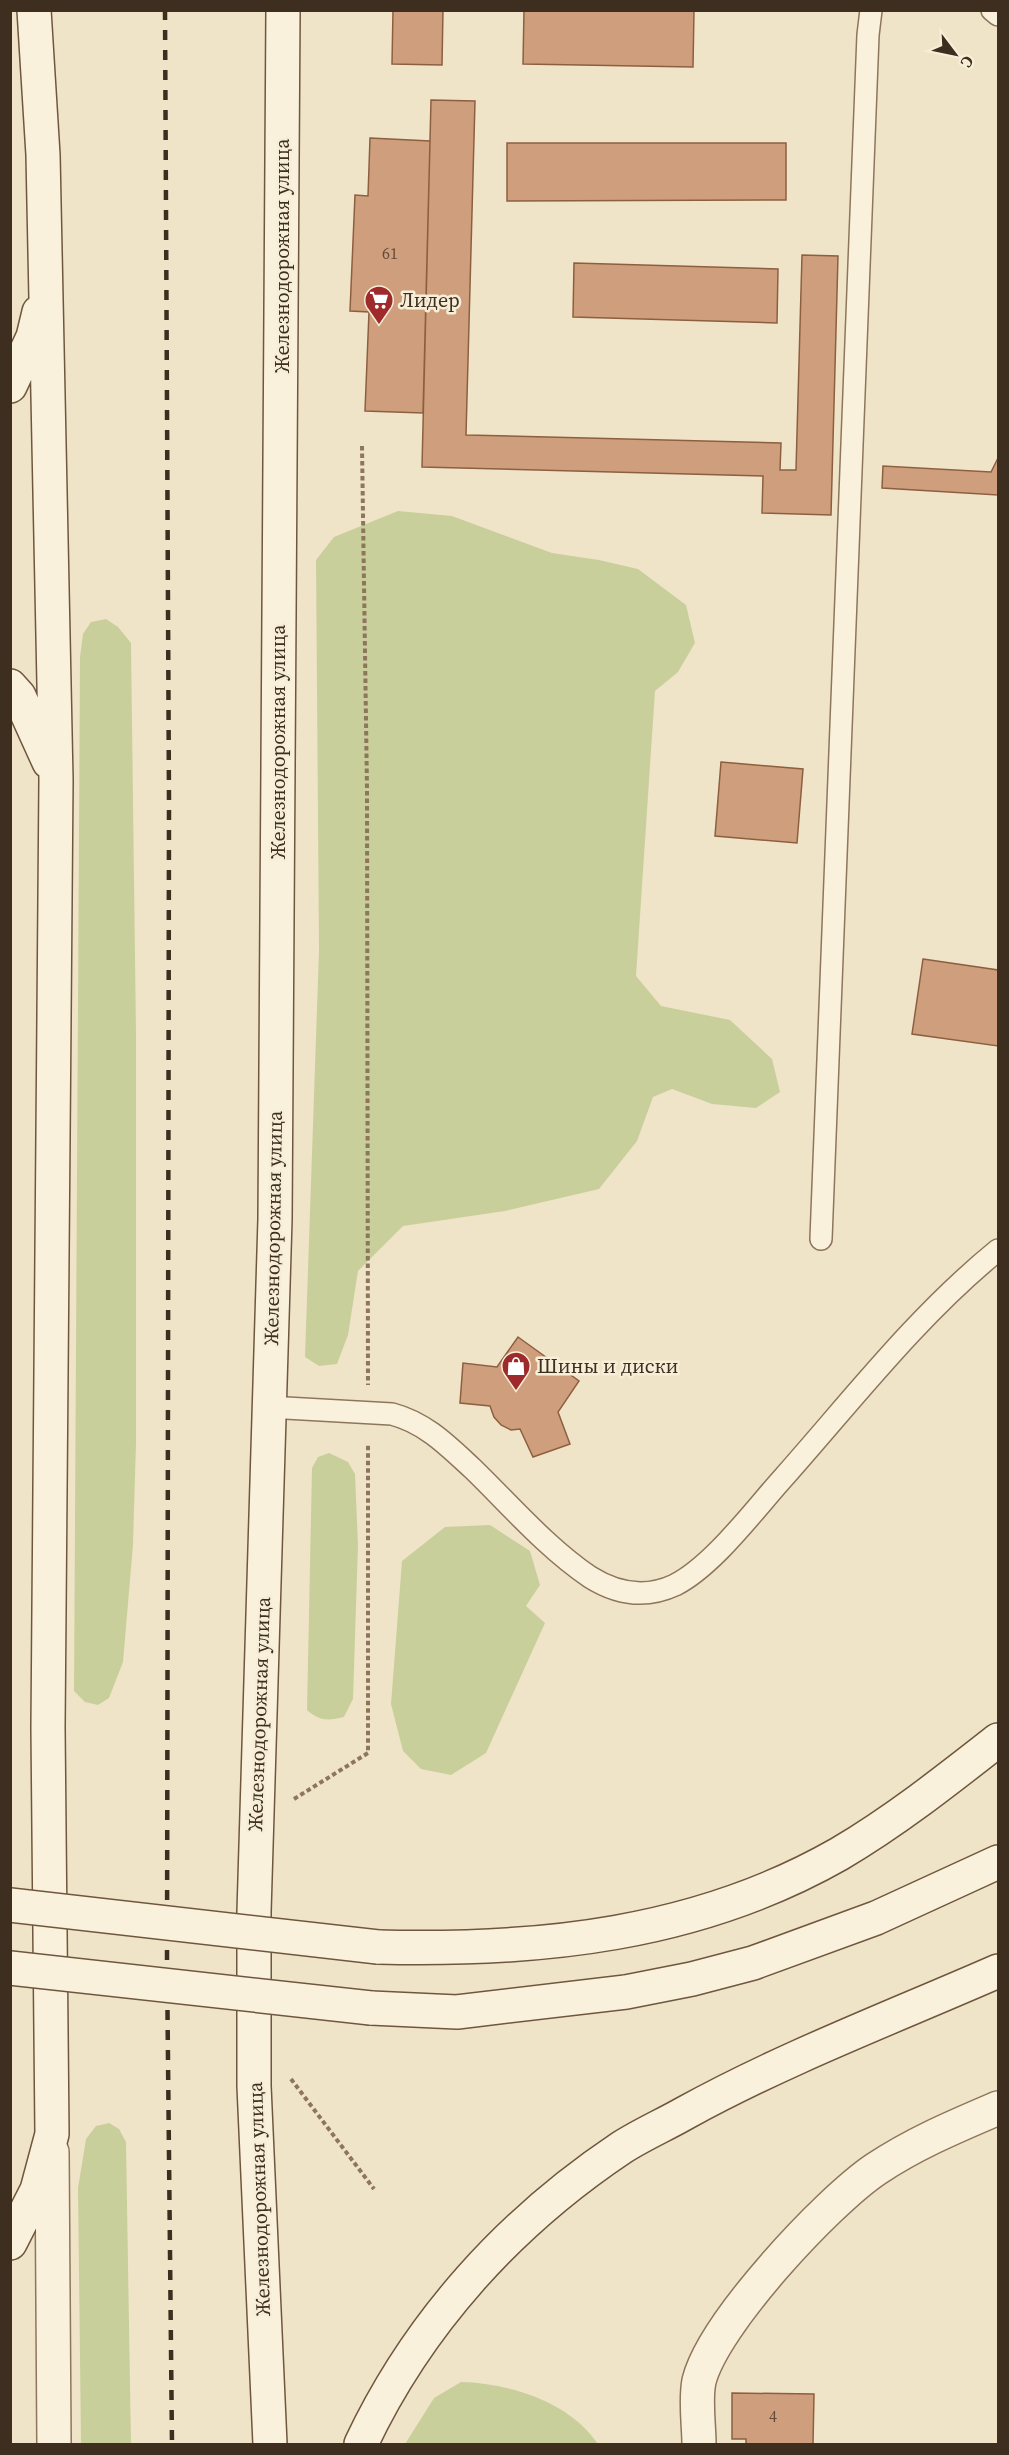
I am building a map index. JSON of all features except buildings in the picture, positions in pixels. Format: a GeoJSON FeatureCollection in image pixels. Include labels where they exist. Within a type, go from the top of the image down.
{"type":"FeatureCollection","features":[{"type":"Feature","properties":{"kind":"street"},"geometry":{"type":"LineString","coordinates":[[34,10],[42,124],[46,263],[56,780],[48,1716],[54,2445]]}},
{"type":"Feature","properties":{"kind":"street","name":"Железнодорожная улица"},"geometry":{"type":"LineString","coordinates":[[270,2445],[255,2097],[254,1912],[275,1219],[283,10]]}},
{"type":"Feature","properties":{"kind":"street"},"geometry":{"type":"LineString","coordinates":[[10,386],[33,337],[42,303],[46,263]]}},
{"type":"Feature","properties":{"kind":"street"},"geometry":{"type":"LineString","coordinates":[[10,686],[20,696],[40,738],[56,780]]}},
{"type":"Feature","properties":{"kind":"street"},"geometry":{"type":"LineString","coordinates":[[10,1905],[378,1947],[453,1949],[531,1946],[686,1919],[765,1889],[839,1854],[903,1812],[999,1740]]}},
{"type":"Feature","properties":{"kind":"street"},"geometry":{"type":"LineString","coordinates":[[10,1968],[371,2008],[457,2012],[478,2010],[627,1992],[753,1964],[876,1918],[999,1862]]}},
{"type":"Feature","properties":{"kind":"street"},"geometry":{"type":"LineString","coordinates":[[361,2445],[379,2406],[420,2341],[457,2294],[514,2232],[555,2196],[622,2147],[744,2081],[999,1971]]}},
{"type":"Feature","properties":{"kind":"street"},"geometry":{"type":"LineString","coordinates":[[699,2445],[699,2381],[717,2341],[747,2299],[826,2211],[875,2170],[930,2136],[999,2108]]}},
{"type":"Feature","properties":{"kind":"street"},"geometry":{"type":"LineString","coordinates":[[10,2244],[37,2190],[52,2134]]}},
{"type":"Feature","properties":{"kind":"lane"},"geometry":{"type":"LineString","coordinates":[[821,1239],[868,35],[871,10]]}},
{"type":"Feature","properties":{"kind":"lane"},"geometry":{"type":"LineString","coordinates":[[992,10],[999,15]]}},
{"type":"Feature","properties":{"kind":"lane"},"geometry":{"type":"LineString","coordinates":[[268,1407],[368,1412],[409,1418],[429,1429],[579,1569],[606,1587],[629,1593],[651,1594],[676,1584],[731,1537],[913,1329],[966,1276],[999,1250]]}},
{"type":"Feature","properties":{"kind":"path"},"geometry":{"type":"LineString","coordinates":[[290,1801],[368,1753],[367,789],[362,446]]}},
{"type":"Feature","properties":{"kind":"path"},"geometry":{"type":"LineString","coordinates":[[288,2076],[374,2189]]}},
{"type":"Feature","properties":{"kind":"green space"},"geometry":{"type":"Polygon","coordinates":[[[398,511],[452,516],[552,553],[638,569],[686,605],[695,643],[678,672],[655,691],[636,976],[661,1006],[730,1020],[772,1059],[780,1092],[756,1108],[712,1104],[672,1089],[653,1097],[637,1141],[599,1189],[505,1211],[403,1226],[358,1271],[348,1335],[337,1364],[319,1366],[305,1357],[319,950],[316,560],[334,537],[398,511]]]}},
{"type":"Feature","properties":{"kind":"green space"},"geometry":{"type":"Polygon","coordinates":[[[106,619],[118,627],[131,643],[136,1035],[136,1443],[133,1545],[123,1662],[109,1698],[98,1705],[85,1702],[74,1691],[80,657],[83,634],[91,622],[106,619]]]}},
{"type":"Feature","properties":{"kind":"green space"},"geometry":{"type":"Polygon","coordinates":[[[329,1453],[348,1462],[355,1474],[358,1545],[353,1699],[344,1717],[328,1719],[320,1718],[307,1710],[312,1468],[318,1457],[329,1453]]]}},
{"type":"Feature","properties":{"kind":"green space"},"geometry":{"type":"Polygon","coordinates":[[[490,1525],[530,1551],[540,1585],[526,1606],[545,1623],[486,1753],[451,1775],[421,1769],[403,1751],[391,1704],[402,1561],[445,1527],[490,1525]]]}},
{"type":"Feature","properties":{"kind":"green space"},"geometry":{"type":"Polygon","coordinates":[[[109,2123],[119,2129],[126,2142],[131,2444],[81,2444],[78,2188],[86,2139],[96,2126],[109,2123]]]}},
{"type":"Feature","properties":{"kind":"green space"},"geometry":{"type":"Polygon","coordinates":[[[461,2382],[499,2386],[555,2406],[586,2429],[598,2444],[405,2444],[434,2398],[461,2382]]]}},
{"type":"Feature","properties":{"kind":"railway"},"geometry":{"type":"LineString","coordinates":[[165,10],[169,804],[167,1963],[172,2444]]}},
{"type":"Feature","properties":{"kind":"place","name":"Лидер"},"geometry":{"type":"Point","coordinates":[379,326]}},
{"type":"Feature","properties":{"kind":"place","name":"Шины и диски"},"geometry":{"type":"Point","coordinates":[516,1392]}}]}
